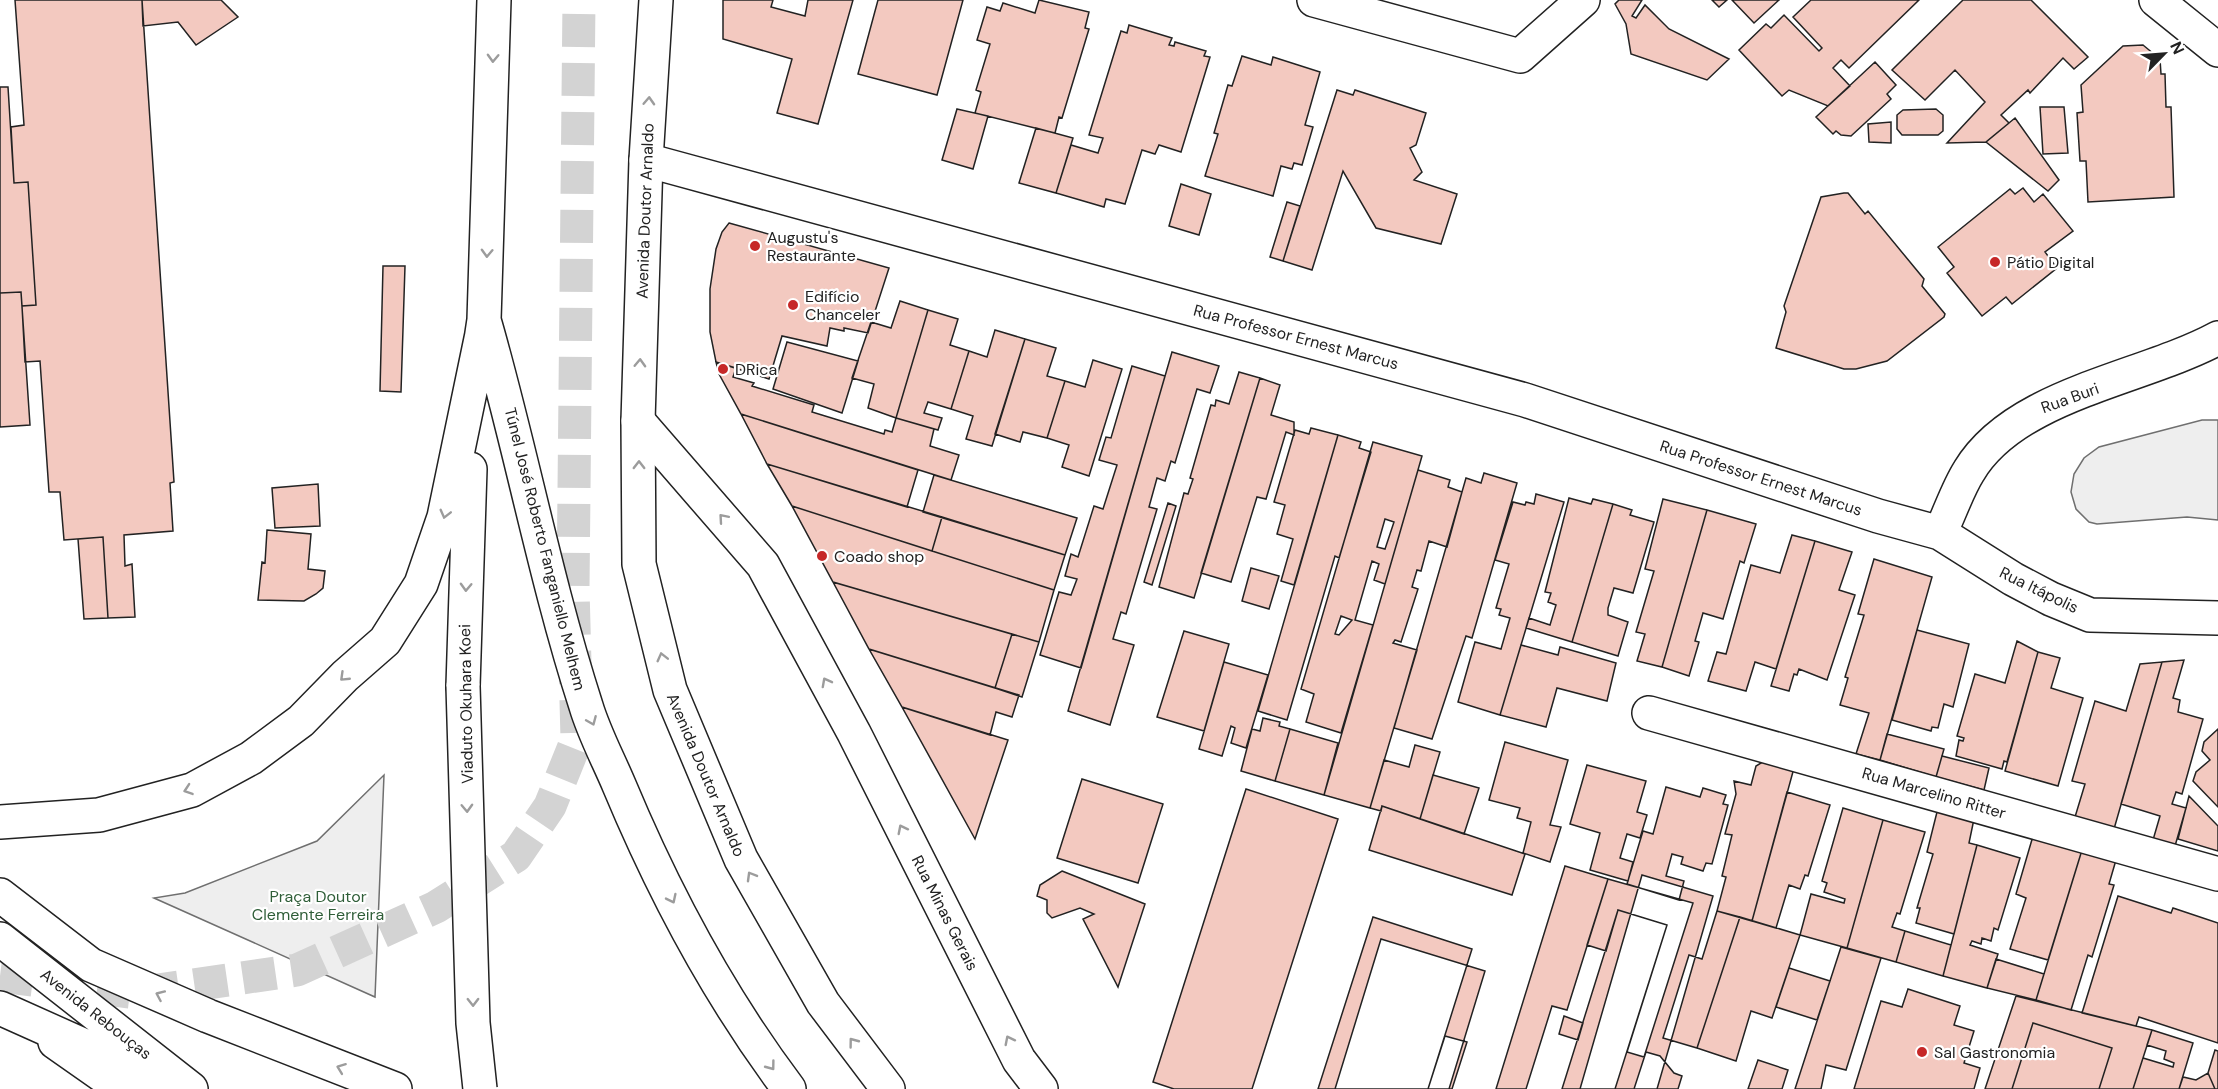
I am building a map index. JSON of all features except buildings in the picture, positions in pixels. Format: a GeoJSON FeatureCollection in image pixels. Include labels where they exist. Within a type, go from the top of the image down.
{"type":"FeatureCollection","features":[{"type":"Feature","properties":{"kind":"main road"},"geometry":{"type":"LineString","coordinates":[[0,822],[99,815],[192,790],[251,758],[301,722],[345,676],[385,641],[421,584],[444,518],[483,327],[494,0]]}},
{"type":"Feature","properties":{"kind":"main road","name":"Avenida Doutor Arnaldo"},"geometry":{"type":"LineString","coordinates":[[656,0],[646,160],[638,421],[639,564],[670,690],[741,859],[823,1003],[888,1089]]}},
{"type":"Feature","properties":{"kind":"main road"},"geometry":{"type":"LineString","coordinates":[[1314,0],[1520,56],[1583,0]]}},
{"type":"Feature","properties":{"kind":"main road"},"geometry":{"type":"LineString","coordinates":[[2156,0],[2218,50]]}},
{"type":"Feature","properties":{"kind":"main road","name":"Rua Professor Ernest Marcus"},"geometry":{"type":"LineString","coordinates":[[646,160],[1525,400],[1878,516],[1940,533]]}},
{"type":"Feature","properties":{"kind":"main road","name":"Viaduto Okuhara Koei"},"geometry":{"type":"LineString","coordinates":[[480,1089],[473,1023],[463,686],[473,387],[483,327]]}},
{"type":"Feature","properties":{"kind":"main road","name":"Túnel José Roberto Fanganiello Melhem"},"geometry":{"type":"LineString","coordinates":[[483,327],[503,386],[561,626],[586,708],[635,824],[694,943],[746,1032],[789,1089]]}},
{"type":"Feature","properties":{"kind":"main road","name":"Rua Buri"},"geometry":{"type":"LineString","coordinates":[[1940,533],[1969,470],[1999,435],[2034,411],[2218,339]]}},
{"type":"Feature","properties":{"kind":"main road","name":"Rua Minas Gerais"},"geometry":{"type":"LineString","coordinates":[[638,421],[763,565],[854,733],[1019,1060],[1041,1089]]}},
{"type":"Feature","properties":{"kind":"main road","name":"Rua Itápolis"},"geometry":{"type":"LineString","coordinates":[[1940,533],[2013,579],[2051,599],[2090,615],[2218,618]]}},
{"type":"Feature","properties":{"kind":"main road","name":"Rua Marcelino Ritter"},"geometry":{"type":"LineString","coordinates":[[1649,713],[2218,874]]}},
{"type":"Feature","properties":{"kind":"main road"},"geometry":{"type":"LineString","coordinates":[[0,895],[91,965],[208,1016],[395,1089]]}},
{"type":"Feature","properties":{"kind":"main road","name":"Avenida Rebouças"},"geometry":{"type":"LineString","coordinates":[[0,939],[191,1089]]}},
{"type":"Feature","properties":{"kind":"main road"},"geometry":{"type":"LineString","coordinates":[[7,1009],[122,1089]]}},
{"type":"Feature","properties":{"kind":"main road"},"geometry":{"type":"LineString","coordinates":[[7,1009],[105,1055],[152,1089]]}},
{"type":"Feature","properties":{"kind":"green space"},"geometry":{"type":"Polygon","coordinates":[[[2202,420],[2218,420],[2218,520],[2187,517],[2097,524],[2089,522],[2076,509],[2071,492],[2074,474],[2084,458],[2099,447],[2202,420]]]}},
{"type":"Feature","properties":{"kind":"green space","name":"Praça Doutor Clemente Ferreira"},"geometry":{"type":"Polygon","coordinates":[[[384,775],[375,997],[154,898],[185,893],[317,841],[384,775]]]}},
{"type":"Feature","properties":{"kind":"tunnel"},"geometry":{"type":"LineString","coordinates":[[0,976],[138,993],[297,970],[436,907],[516,856],[550,806],[577,739],[573,588],[579,0]]}},
{"type":"Feature","properties":{"kind":"place","name":"Augustu's Restaurante"},"geometry":{"type":"Point","coordinates":[755,246]}},
{"type":"Feature","properties":{"kind":"place","name":"Pátio Digital"},"geometry":{"type":"Point","coordinates":[1995,262]}},
{"type":"Feature","properties":{"kind":"place","name":"Edifício Chanceler"},"geometry":{"type":"Point","coordinates":[793,305]}},
{"type":"Feature","properties":{"kind":"place","name":"DRica"},"geometry":{"type":"Point","coordinates":[723,369]}},
{"type":"Feature","properties":{"kind":"place","name":"Coado shop"},"geometry":{"type":"Point","coordinates":[822,556]}},
{"type":"Feature","properties":{"kind":"place","name":"Sal Gastronomia"},"geometry":{"type":"Point","coordinates":[1922,1052]}}]}
